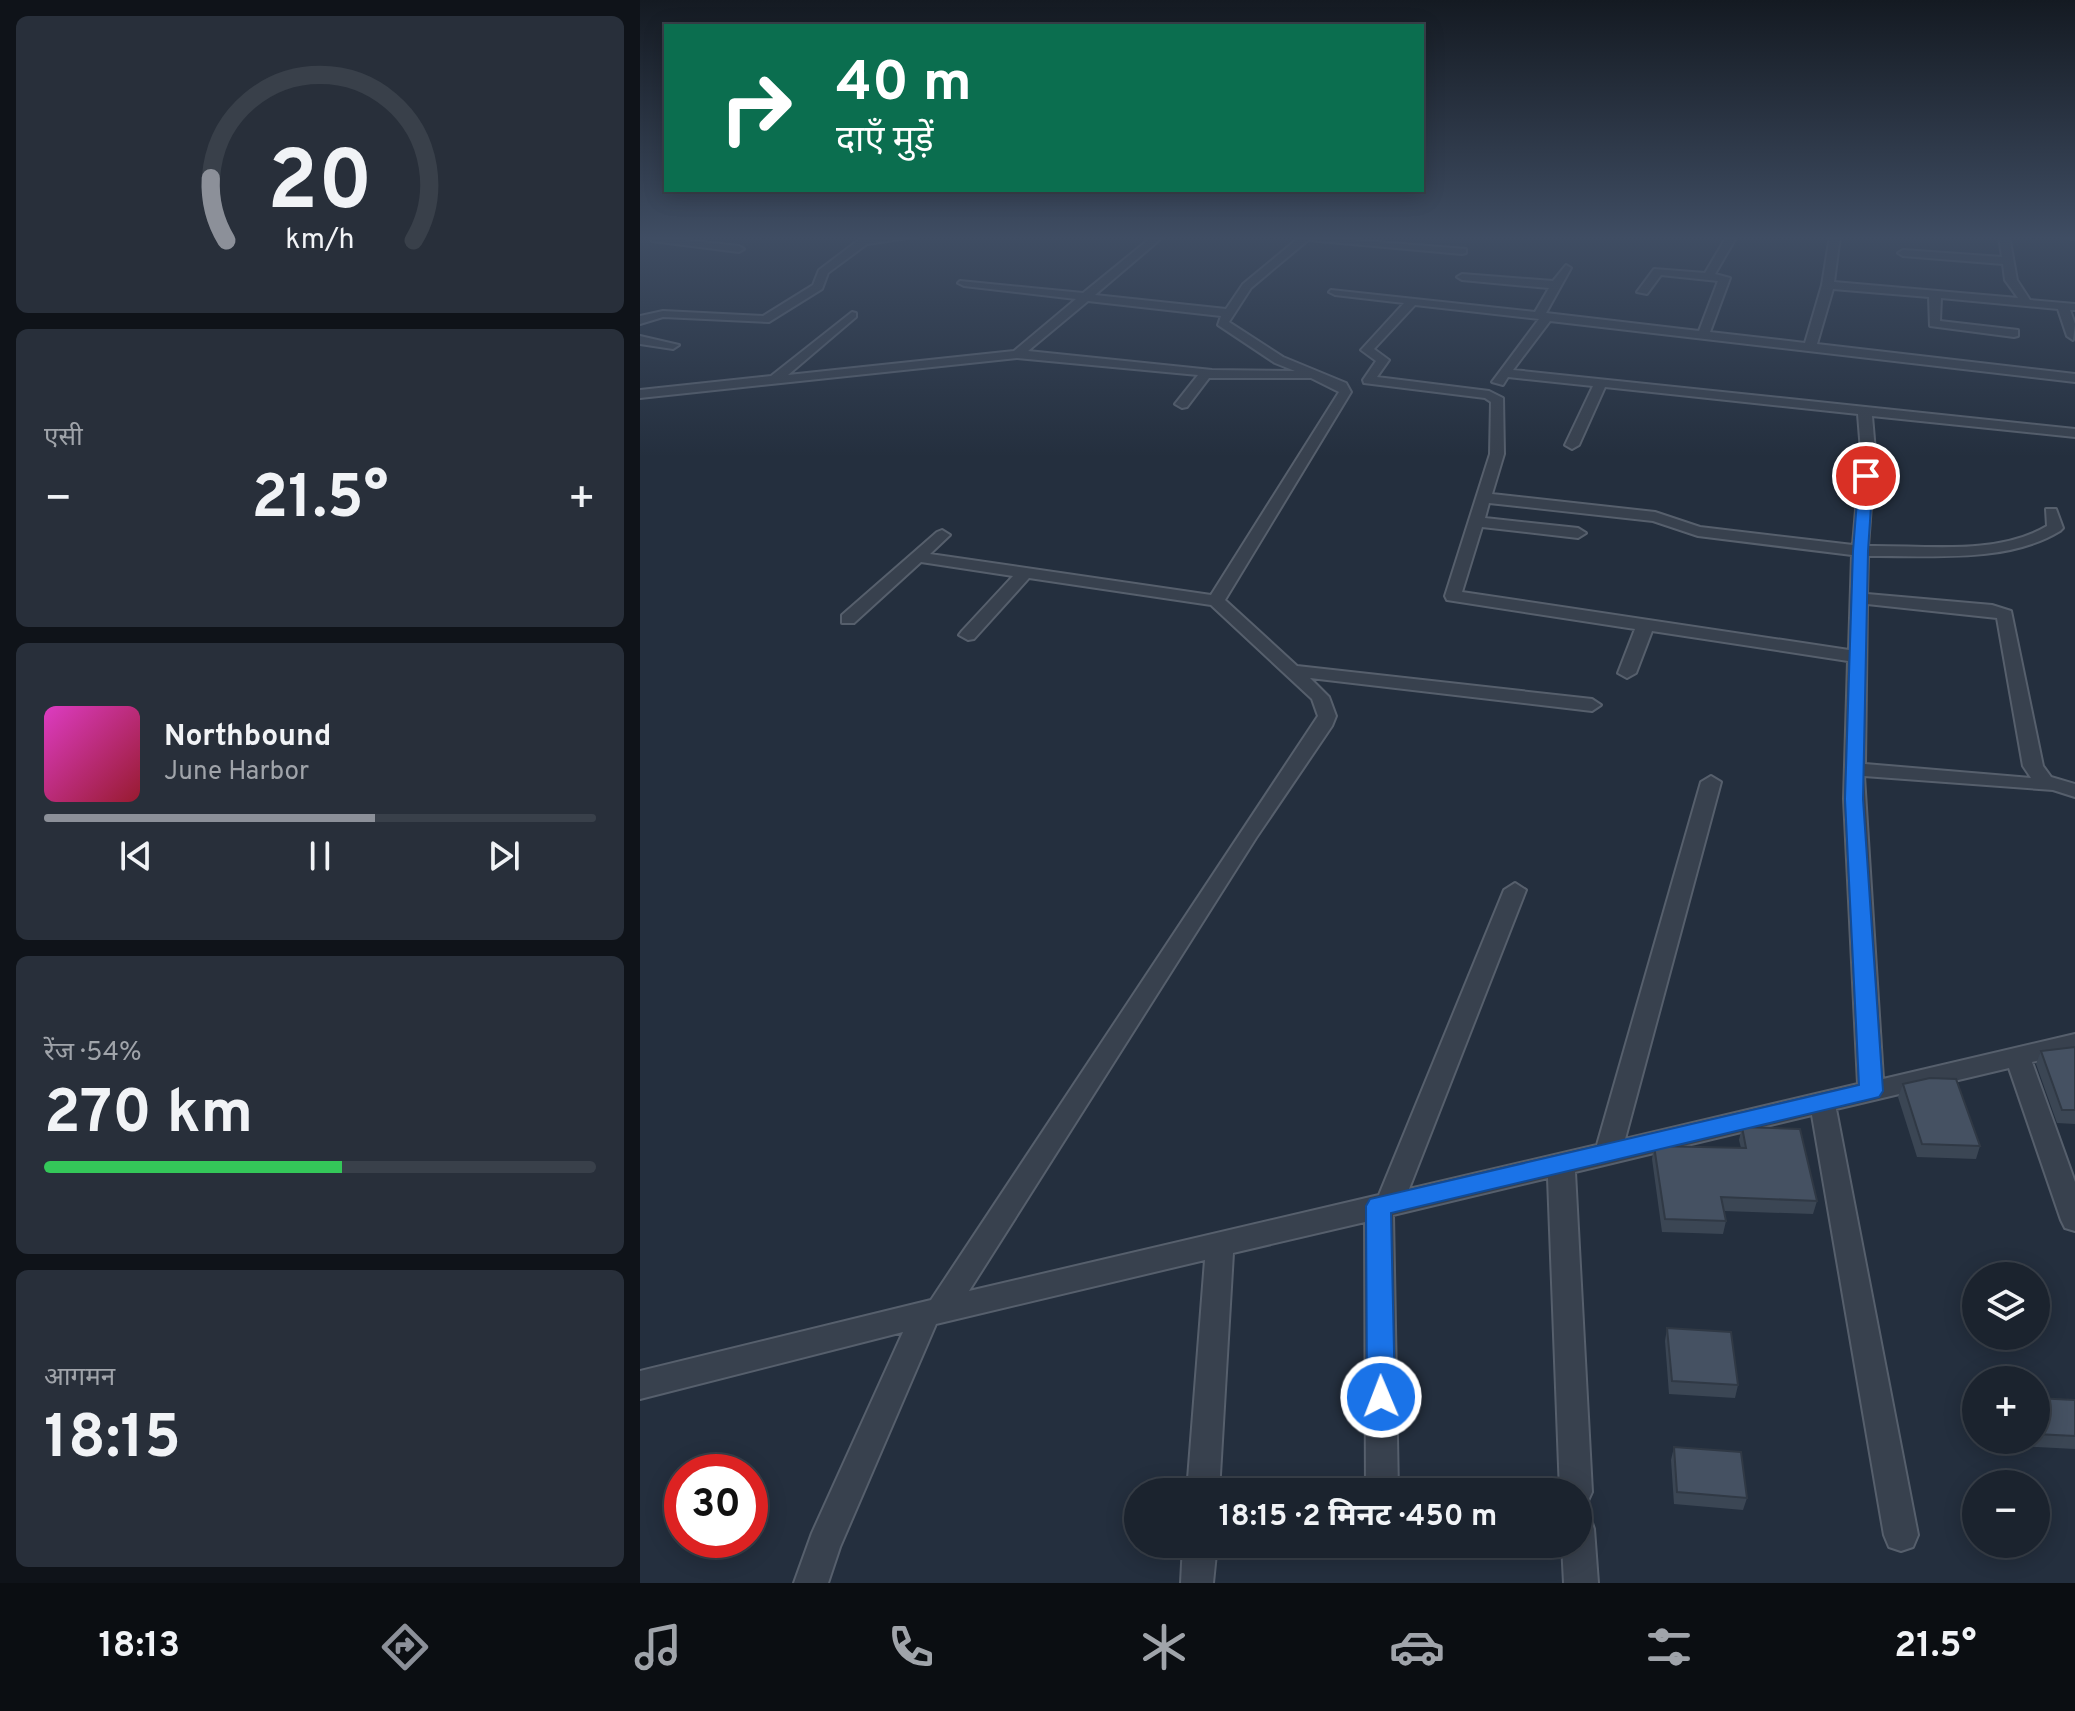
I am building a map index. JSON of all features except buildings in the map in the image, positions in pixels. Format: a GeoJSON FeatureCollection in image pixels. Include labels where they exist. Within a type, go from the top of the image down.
{"type":"FeatureCollection","features":[{"type":"Feature","properties":{"kind":"street"},"geometry":{"type":"LineString","coordinates":[[640,320],[663,314],[765,320],[781,310]]}},
{"type":"Feature","properties":{"kind":"street"},"geometry":{"type":"LineString","coordinates":[[1017,354],[1071,310]]}},
{"type":"Feature","properties":{"kind":"street"},"geometry":{"type":"LineString","coordinates":[[1198,310],[1228,313]]}},
{"type":"Feature","properties":{"kind":"street"},"geometry":{"type":"LineString","coordinates":[[1230,310],[1222,323],[1225,326],[1279,360],[1343,387],[1372,383],[1489,395],[1498,401],[1497,454],[1453,596],[1859,657]]}},
{"type":"Feature","properties":{"kind":"street"},"geometry":{"type":"LineString","coordinates":[[1372,383],[1369,380],[1383,360],[1367,350],[1404,310]]}},
{"type":"Feature","properties":{"kind":"street"},"geometry":{"type":"LineString","coordinates":[[1488,310],[2075,378]]}},
{"type":"Feature","properties":{"kind":"street"},"geometry":{"type":"LineString","coordinates":[[1489,395],[1545,310]]}},
{"type":"Feature","properties":{"kind":"street"},"geometry":{"type":"LineString","coordinates":[[1703,335],[1714,310]]}},
{"type":"Feature","properties":{"kind":"street"},"geometry":{"type":"LineString","coordinates":[[1810,348],[1821,310]]}},
{"type":"Feature","properties":{"kind":"street"},"geometry":{"type":"LineString","coordinates":[[1934,310],[1934,324],[2014,333]]}},
{"type":"Feature","properties":{"kind":"street"},"geometry":{"type":"LineString","coordinates":[[2070,310],[2073,336]]}},
{"type":"Feature","properties":{"kind":"street"},"geometry":{"type":"LineString","coordinates":[[777,377],[852,315]]}},
{"type":"Feature","properties":{"kind":"street"},"geometry":{"type":"LineString","coordinates":[[640,340],[673,345]]}},
{"type":"Feature","properties":{"kind":"street"},"geometry":{"type":"LineString","coordinates":[[640,394],[777,377],[1017,354],[1203,371],[1207,374],[1316,375]]}},
{"type":"Feature","properties":{"kind":"street"},"geometry":{"type":"LineString","coordinates":[[1505,373],[2075,433]]}},
{"type":"Feature","properties":{"kind":"street"},"geometry":{"type":"LineString","coordinates":[[1182,404],[1207,374]]}},
{"type":"Feature","properties":{"kind":"street"},"geometry":{"type":"LineString","coordinates":[[1572,445],[1600,384]]}},
{"type":"Feature","properties":{"kind":"street"},"geometry":{"type":"LineString","coordinates":[[1216,601],[1278,506],[1345,392],[1343,387]]}},
{"type":"Feature","properties":{"kind":"street"},"geometry":{"type":"LineString","coordinates":[[1865,413],[1868,451],[1860,551],[1855,769],[1871,1091]]}},
{"type":"Feature","properties":{"kind":"street"},"geometry":{"type":"LineString","coordinates":[[1484,498],[1655,517],[1698,531],[1860,551],[1985,549],[2035,540],[2055,528],[2051,512]]}},
{"type":"Feature","properties":{"kind":"street"},"geometry":{"type":"LineString","coordinates":[[1477,522],[1578,533]]}},
{"type":"Feature","properties":{"kind":"street"},"geometry":{"type":"LineString","coordinates":[[848,619],[942,535]]}},
{"type":"Feature","properties":{"kind":"street"},"geometry":{"type":"LineString","coordinates":[[811,1583],[824,1545],[933,1313],[1247,836],[1323,726],[1325,705],[1216,601],[918,557]]}},
{"type":"Feature","properties":{"kind":"street"},"geometry":{"type":"LineString","coordinates":[[968,635],[1025,573]]}},
{"type":"Feature","properties":{"kind":"street"},"geometry":{"type":"LineString","coordinates":[[1860,598],[1992,610],[2005,615],[2033,766],[2037,775],[2054,786]]}},
{"type":"Feature","properties":{"kind":"street"},"geometry":{"type":"LineString","coordinates":[[1627,673],[1645,626]]}},
{"type":"Feature","properties":{"kind":"street"},"geometry":{"type":"LineString","coordinates":[[1292,671],[1592,705]]}},
{"type":"Feature","properties":{"kind":"street"},"geometry":{"type":"LineString","coordinates":[[1855,769],[2054,786],[2075,791]]}},
{"type":"Feature","properties":{"kind":"street"},"geometry":{"type":"LineString","coordinates":[[1608,1153],[1711,782]]}},
{"type":"Feature","properties":{"kind":"street"},"geometry":{"type":"LineString","coordinates":[[1382,1478],[1384,1205],[1515,890]]}},
{"type":"Feature","properties":{"kind":"street"},"geometry":{"type":"LineString","coordinates":[[640,1385],[1220,1244],[2075,1043]]}},
{"type":"Feature","properties":{"kind":"street"},"geometry":{"type":"LineString","coordinates":[[2017,1056],[2075,1220]]}},
{"type":"Feature","properties":{"kind":"street"},"geometry":{"type":"LineString","coordinates":[[1822,1102],[1901,1535]]}},
{"type":"Feature","properties":{"kind":"street"},"geometry":{"type":"LineString","coordinates":[[1561,1164],[1575,1478]]}},
{"type":"Feature","properties":{"kind":"street"},"geometry":{"type":"LineString","coordinates":[[1204,1478],[1220,1244]]}},
{"type":"Feature","properties":{"kind":"street"},"geometry":{"type":"LineString","coordinates":[[1197,1581],[1199,1558]]}},
{"type":"Feature","properties":{"kind":"street"},"geometry":{"type":"LineString","coordinates":[[1580,1558],[1581,1583]]}},
{"type":"Feature","properties":{"kind":"route"},"geometry":{"type":"LineString","coordinates":[[1381,1397],[1379,1206],[1871,1091],[1854,799],[1860,551],[1866,476]]}}]}
